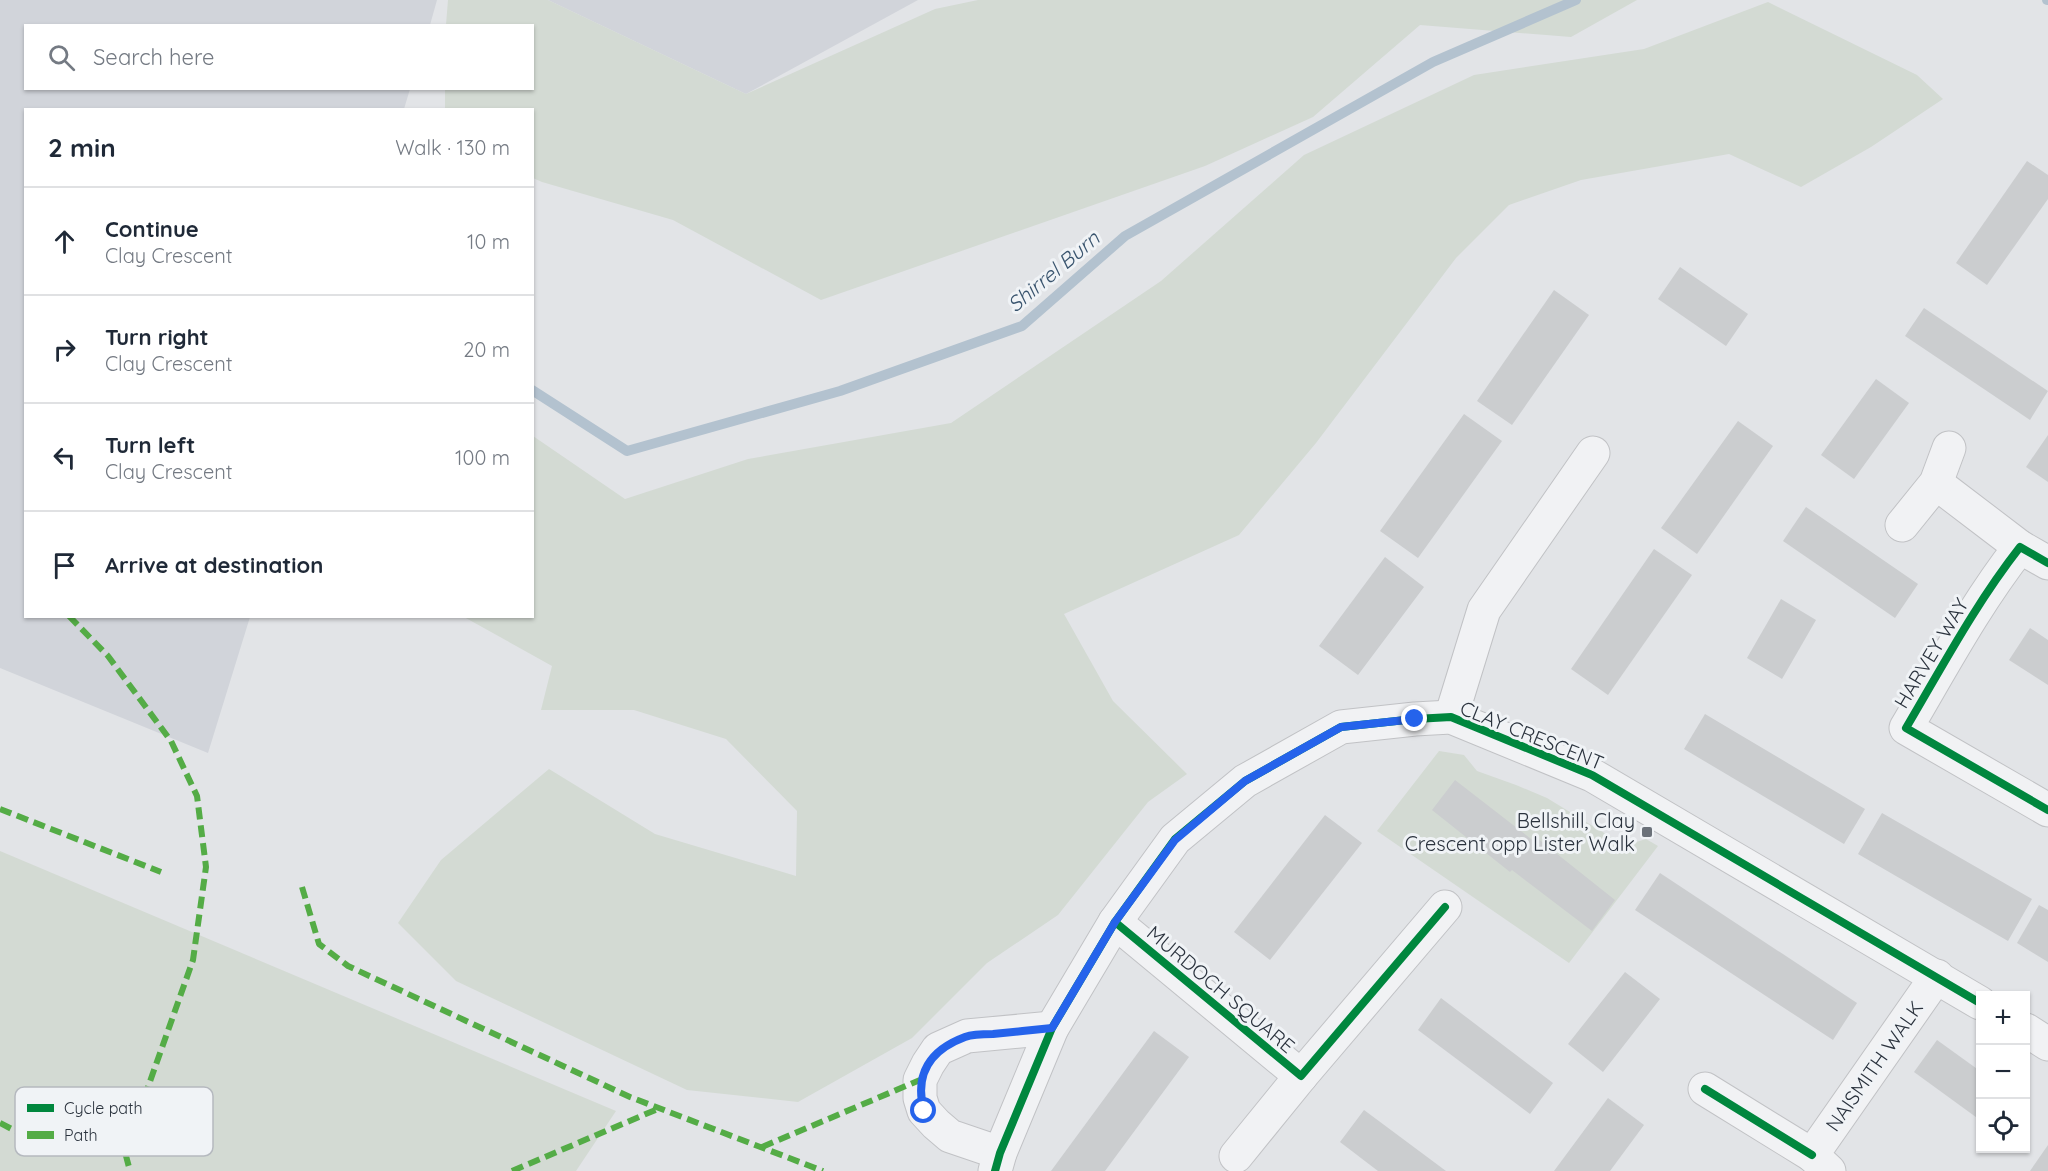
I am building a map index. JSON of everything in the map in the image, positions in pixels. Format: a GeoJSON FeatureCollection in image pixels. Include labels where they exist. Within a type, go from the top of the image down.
{"type":"FeatureCollection","features":[{"type":"Feature","properties":{"kind":"street"},"geometry":{"type":"LineString","coordinates":[[1902,525],[1936,483],[1949,448]]}},
{"type":"Feature","properties":{"kind":"street"},"geometry":{"type":"LineString","coordinates":[[1451,717],[1484,610],[1593,453]]}},
{"type":"Feature","properties":{"kind":"street"},"geometry":{"type":"LineString","coordinates":[[1936,483],[2020,548],[2048,563]]}},
{"type":"Feature","properties":{"kind":"street","name":"HARVEY WAY"},"geometry":{"type":"LineString","coordinates":[[2020,548],[1996,577],[1906,728],[2048,810]]}},
{"type":"Feature","properties":{"kind":"street","name":"CLAY CRESCENT"},"geometry":{"type":"LineString","coordinates":[[1052,1028],[967,1036],[939,1049],[920,1080],[920,1098],[924,1111],[950,1136],[997,1162],[1052,1028],[1115,922],[1175,840],[1245,781],[1341,727],[1451,717],[1592,775],[1976,1000]]}},
{"type":"Feature","properties":{"kind":"street","name":"MURDOCH SQUARE"},"geometry":{"type":"LineString","coordinates":[[1236,1156],[1300,1076],[1445,907]]}},
{"type":"Feature","properties":{"kind":"street","name":"MURDOCH SQUARE"},"geometry":{"type":"LineString","coordinates":[[1115,922],[1300,1076]]}},
{"type":"Feature","properties":{"kind":"street","name":"NAISMITH WALK"},"geometry":{"type":"LineString","coordinates":[[1705,1089],[1821,1163],[1937,976]]}},
{"type":"Feature","properties":{"kind":"street"},"geometry":{"type":"LineString","coordinates":[[2030,1033],[2048,1044]]}},
{"type":"Feature","properties":{"kind":"shaded area"},"geometry":{"type":"Polygon","coordinates":[[[0,0],[437,0],[430,24],[24,24],[24,90],[410,90],[404,108],[24,108],[24,618],[250,618],[208,753],[0,668],[0,0]]]}},
{"type":"Feature","properties":{"kind":"shaded area"},"geometry":{"type":"Polygon","coordinates":[[[448,0],[548,0],[746,94],[935,9],[978,0],[1637,0],[1571,37],[1420,25],[1313,117],[1205,166],[821,300],[673,220],[534,178],[534,108],[445,108],[445,90],[534,90],[534,24],[446,24],[448,0]]]}},
{"type":"Feature","properties":{"kind":"shaded area"},"geometry":{"type":"Polygon","coordinates":[[[548,0],[918,0],[746,94],[548,0]]]}},
{"type":"Feature","properties":{"kind":"shaded area"},"geometry":{"type":"Polygon","coordinates":[[[1768,2],[1917,75],[1943,99],[1871,147],[1801,187],[1729,154],[1581,180],[1509,205],[1456,258],[1316,443],[1239,535],[1064,614],[1113,701],[1187,774],[1148,802],[1058,915],[987,963],[912,1038],[798,1102],[687,1090],[456,981],[398,923],[441,860],[549,769],[655,834],[796,876],[797,811],[726,739],[634,710],[541,710],[552,666],[466,618],[534,618],[534,437],[625,499],[748,459],[951,423],[1161,281],[1304,155],[1474,75],[1644,49],[1768,2]]]}},
{"type":"Feature","properties":{"kind":"shaded area"},"geometry":{"type":"Polygon","coordinates":[[[1439,751],[1464,755],[1477,771],[1547,798],[1619,842],[1623,836],[1633,843],[1646,839],[1658,846],[1569,963],[1377,831],[1439,751]]]}},
{"type":"Feature","properties":{"kind":"shaded area"},"geometry":{"type":"Polygon","coordinates":[[[0,851],[616,1111],[576,1171],[0,1171],[0,851]]]}},
{"type":"Feature","properties":{"kind":"building"},"geometry":{"type":"Polygon","coordinates":[[[2027,161],[2048,175],[2048,199],[1987,285],[1956,263],[2027,161]]]}},
{"type":"Feature","properties":{"kind":"building"},"geometry":{"type":"Polygon","coordinates":[[[1680,267],[1748,314],[1726,346],[1658,299],[1680,267]]]}},
{"type":"Feature","properties":{"kind":"building"},"geometry":{"type":"Polygon","coordinates":[[[1554,290],[1589,315],[1512,425],[1477,401],[1554,290]]]}},
{"type":"Feature","properties":{"kind":"building"},"geometry":{"type":"Polygon","coordinates":[[[1924,308],[2048,391],[2030,420],[1905,336],[1924,308]]]}},
{"type":"Feature","properties":{"kind":"building"},"geometry":{"type":"Polygon","coordinates":[[[1876,379],[1909,403],[1854,479],[1821,455],[1876,379]]]}},
{"type":"Feature","properties":{"kind":"building"},"geometry":{"type":"Polygon","coordinates":[[[1464,414],[1502,441],[1418,558],[1380,531],[1464,414]]]}},
{"type":"Feature","properties":{"kind":"building"},"geometry":{"type":"Polygon","coordinates":[[[1738,421],[1773,446],[1697,554],[1661,528],[1738,421]]]}},
{"type":"Feature","properties":{"kind":"building"},"geometry":{"type":"Polygon","coordinates":[[[2048,435],[2048,482],[2026,467],[2048,435]]]}},
{"type":"Feature","properties":{"kind":"building"},"geometry":{"type":"Polygon","coordinates":[[[1806,507],[1918,584],[1895,618],[1783,541],[1806,507]]]}},
{"type":"Feature","properties":{"kind":"building"},"geometry":{"type":"Polygon","coordinates":[[[1654,549],[1692,575],[1608,695],[1571,669],[1654,549]]]}},
{"type":"Feature","properties":{"kind":"building"},"geometry":{"type":"Polygon","coordinates":[[[1385,557],[1424,587],[1358,675],[1319,646],[1385,557]]]}},
{"type":"Feature","properties":{"kind":"building"},"geometry":{"type":"Polygon","coordinates":[[[1781,599],[1816,620],[1782,679],[1747,658],[1781,599]]]}},
{"type":"Feature","properties":{"kind":"building"},"geometry":{"type":"Polygon","coordinates":[[[2030,628],[2048,640],[2048,685],[2009,660],[2030,628]]]}},
{"type":"Feature","properties":{"kind":"building"},"geometry":{"type":"Polygon","coordinates":[[[1705,714],[1865,809],[1844,844],[1684,749],[1705,714]]]}},
{"type":"Feature","properties":{"kind":"building"},"geometry":{"type":"Polygon","coordinates":[[[1455,780],[1535,842],[1537,838],[1615,900],[1592,931],[1512,870],[1510,872],[1432,810],[1455,780]]]}},
{"type":"Feature","properties":{"kind":"building"},"geometry":{"type":"Polygon","coordinates":[[[1882,813],[2032,899],[2008,941],[1858,854],[1882,813]]]}},
{"type":"Feature","properties":{"kind":"building"},"geometry":{"type":"Polygon","coordinates":[[[1325,815],[1362,843],[1270,960],[1234,932],[1325,815]]]}},
{"type":"Feature","properties":{"kind":"building"},"geometry":{"type":"Polygon","coordinates":[[[1660,873],[1857,1003],[1833,1040],[1635,910],[1660,873]]]}},
{"type":"Feature","properties":{"kind":"building"},"geometry":{"type":"Polygon","coordinates":[[[2039,905],[2048,910],[2048,962],[2017,943],[2039,905]]]}},
{"type":"Feature","properties":{"kind":"building"},"geometry":{"type":"Polygon","coordinates":[[[1625,972],[1660,999],[1603,1072],[1568,1044],[1625,972]]]}},
{"type":"Feature","properties":{"kind":"building"},"geometry":{"type":"Polygon","coordinates":[[[1441,998],[1553,1083],[1530,1114],[1418,1030],[1441,998]]]}},
{"type":"Feature","properties":{"kind":"building"},"geometry":{"type":"Polygon","coordinates":[[[1154,1031],[1189,1057],[1105,1171],[1051,1171],[1154,1031]]]}},
{"type":"Feature","properties":{"kind":"building"},"geometry":{"type":"Polygon","coordinates":[[[1937,1040],[1976,1068],[1976,1117],[1914,1072],[1937,1040]]]}},
{"type":"Feature","properties":{"kind":"building"},"geometry":{"type":"Polygon","coordinates":[[[1608,1098],[1644,1125],[1610,1171],[1554,1171],[1608,1098]]]}},
{"type":"Feature","properties":{"kind":"building"},"geometry":{"type":"Polygon","coordinates":[[[1364,1110],[1446,1171],[1378,1171],[1340,1142],[1364,1110]]]}},
{"type":"Feature","properties":{"kind":"building"},"geometry":{"type":"Polygon","coordinates":[[[2048,1145],[2048,1171],[2030,1171],[2048,1145]]]}},
{"type":"Feature","properties":{"kind":"waterway","name":"Shirrel Burn"},"geometry":{"type":"LineString","coordinates":[[534,391],[627,451],[840,391],[1022,326],[1125,236],[1433,62],[1576,0]]}},
{"type":"Feature","properties":{"kind":"marked path"},"geometry":{"type":"LineString","coordinates":[[71,618],[108,656],[171,741],[197,796],[206,867],[193,960],[148,1087]]}},
{"type":"Feature","properties":{"kind":"marked path"},"geometry":{"type":"LineString","coordinates":[[0,809],[161,872]]}},
{"type":"Feature","properties":{"kind":"marked path"},"geometry":{"type":"LineString","coordinates":[[302,887],[319,944],[348,966],[630,1097],[823,1171]]}},
{"type":"Feature","properties":{"kind":"marked path"},"geometry":{"type":"LineString","coordinates":[[762,1147],[920,1080]]}},
{"type":"Feature","properties":{"kind":"marked path"},"geometry":{"type":"LineString","coordinates":[[512,1171],[660,1108]]}},
{"type":"Feature","properties":{"kind":"marked path"},"geometry":{"type":"LineString","coordinates":[[0,1123],[15,1131]]}},
{"type":"Feature","properties":{"kind":"marked path"},"geometry":{"type":"LineString","coordinates":[[126,1156],[130,1171]]}},
{"type":"Feature","properties":{"kind":"cycle path"},"geometry":{"type":"LineString","coordinates":[[2048,563],[2020,547],[1974,613],[1906,728],[2048,810]]}},
{"type":"Feature","properties":{"kind":"cycle path"},"geometry":{"type":"LineString","coordinates":[[995,1171],[1000,1153],[1052,1028],[1115,922],[1175,839],[1245,781],[1341,727],[1451,717],[1592,775],[1976,1001]]}},
{"type":"Feature","properties":{"kind":"cycle path"},"geometry":{"type":"LineString","coordinates":[[1115,922],[1301,1076],[1445,907]]}},
{"type":"Feature","properties":{"kind":"cycle path"},"geometry":{"type":"LineString","coordinates":[[1705,1089],[1812,1155]]}},
{"type":"Feature","properties":{"kind":"place","name":"Bellshill, Clay Crescent opp Lister Walk"},"geometry":{"type":"Point","coordinates":[1647,832]}},
{"type":"Feature","properties":{"kind":"route"},"geometry":{"type":"LineString","coordinates":[[924,1111],[920,1098],[920,1080],[939,1049],[967,1036],[1052,1028],[1115,922],[1175,840],[1245,781],[1341,727],[1415,719]]}}]}
